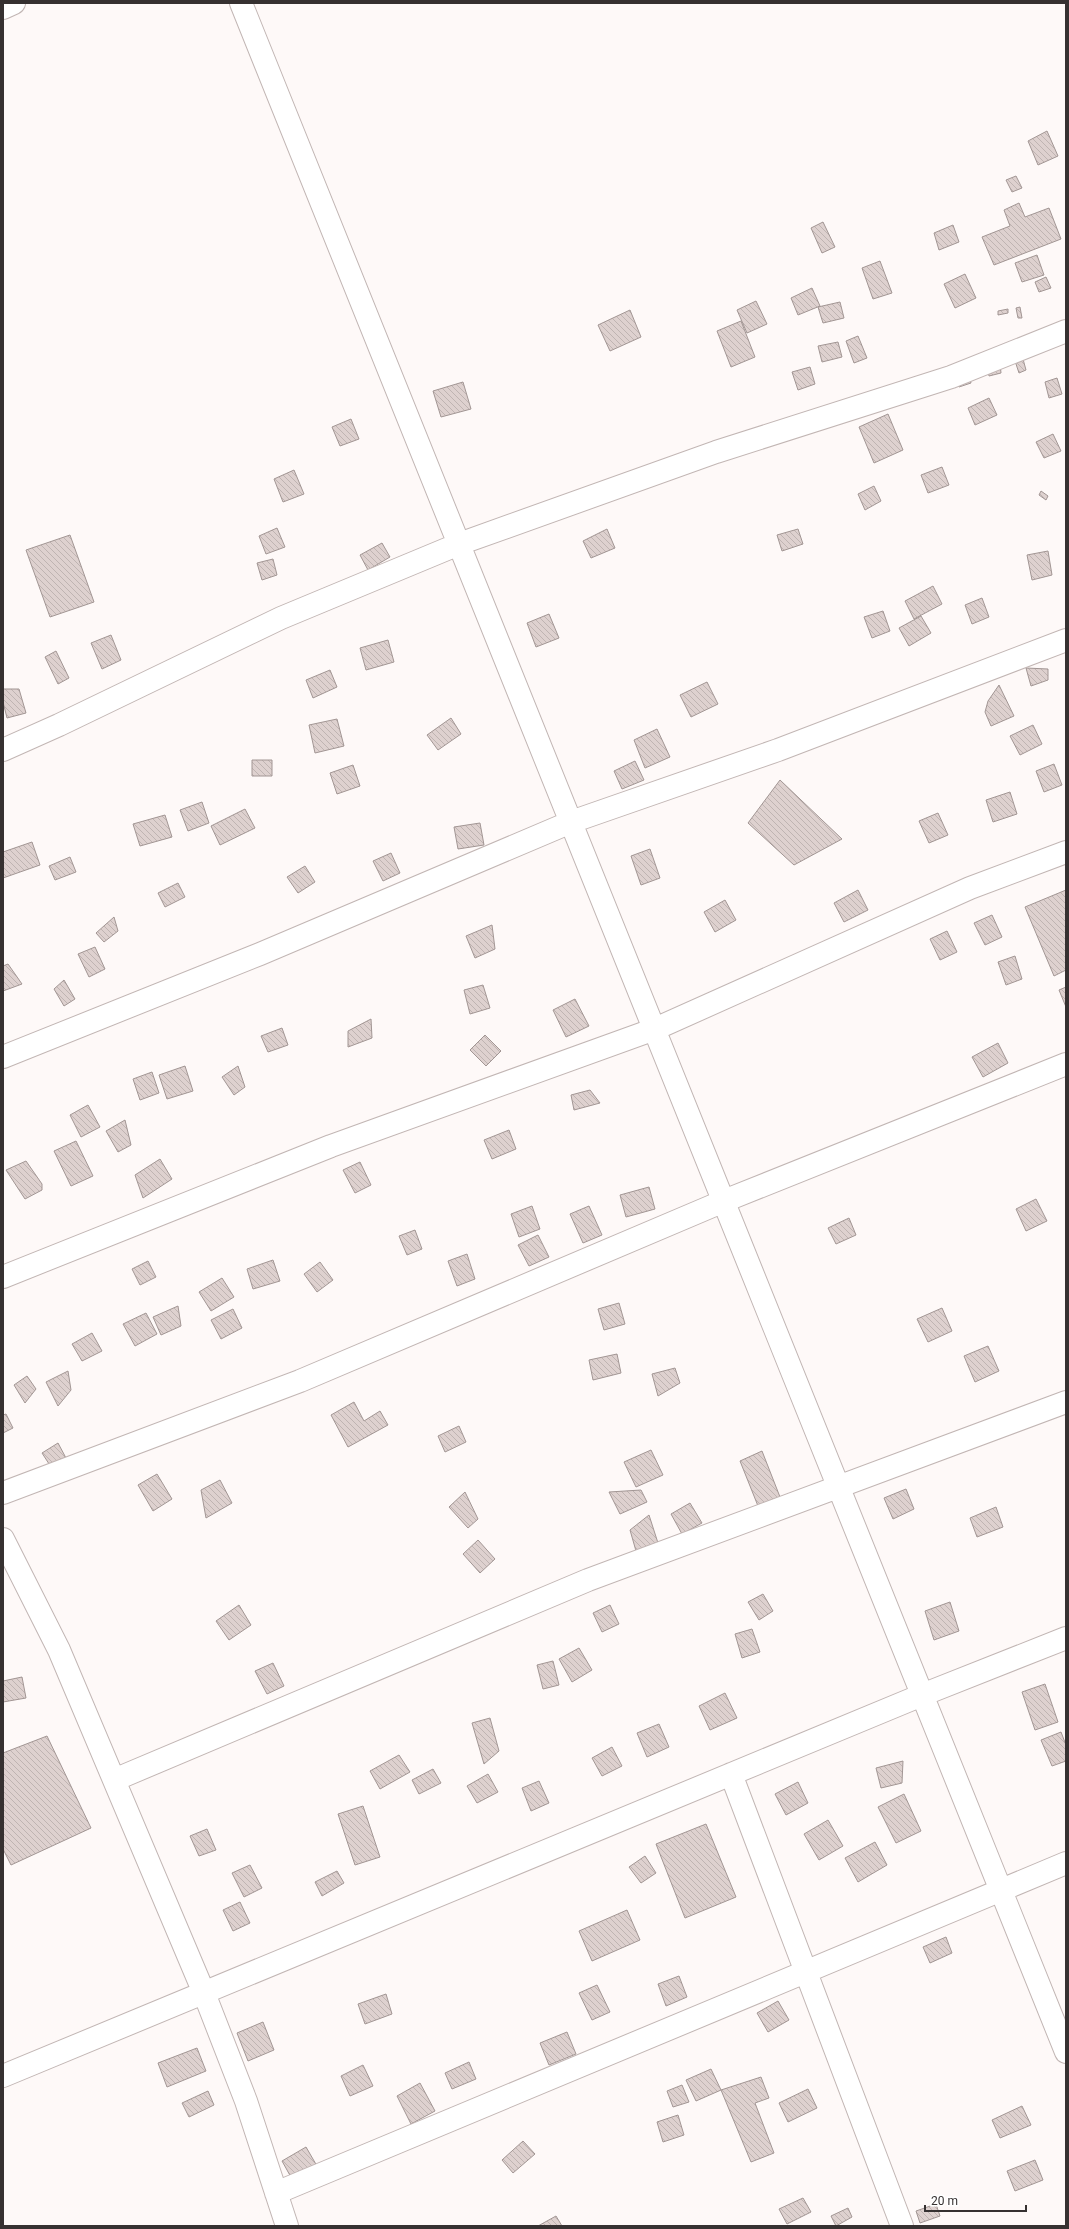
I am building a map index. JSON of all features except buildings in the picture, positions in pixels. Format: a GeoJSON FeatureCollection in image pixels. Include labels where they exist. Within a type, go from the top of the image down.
{"type":"FeatureCollection","features":[{"type":"Feature","properties":{"kind":"street"},"geometry":{"type":"LineString","coordinates":[[3,8],[14,3]]}},
{"type":"Feature","properties":{"kind":"street"},"geometry":{"type":"LineString","coordinates":[[241,3],[1066,2052]]}},
{"type":"Feature","properties":{"kind":"street"},"geometry":{"type":"LineString","coordinates":[[3,750],[59,725],[281,618],[459,544],[716,452],[951,377],[1066,331]]}},
{"type":"Feature","properties":{"kind":"street"},"geometry":{"type":"LineString","coordinates":[[3,1057],[260,954],[571,822],[778,750],[1066,640]]}},
{"type":"Feature","properties":{"kind":"street"},"geometry":{"type":"LineString","coordinates":[[3,1277],[331,1146],[655,1029],[970,888],[1066,852]]}},
{"type":"Feature","properties":{"kind":"street"},"geometry":{"type":"LineString","coordinates":[[3,1493],[300,1381],[724,1201],[1066,1064]]}},
{"type":"Feature","properties":{"kind":"street"},"geometry":{"type":"LineString","coordinates":[[114,1780],[588,1580],[1066,1402]]}},
{"type":"Feature","properties":{"kind":"street"},"geometry":{"type":"LineString","coordinates":[[3,1539],[59,1650],[204,1993],[246,2101],[287,2226]]}},
{"type":"Feature","properties":{"kind":"street"},"geometry":{"type":"LineString","coordinates":[[3,2076],[922,1695],[1066,1638]]}},
{"type":"Feature","properties":{"kind":"street"},"geometry":{"type":"LineString","coordinates":[[731,1774],[902,2226]]}},
{"type":"Feature","properties":{"kind":"street"},"geometry":{"type":"LineString","coordinates":[[276,2193],[1066,1864]]}}]}
